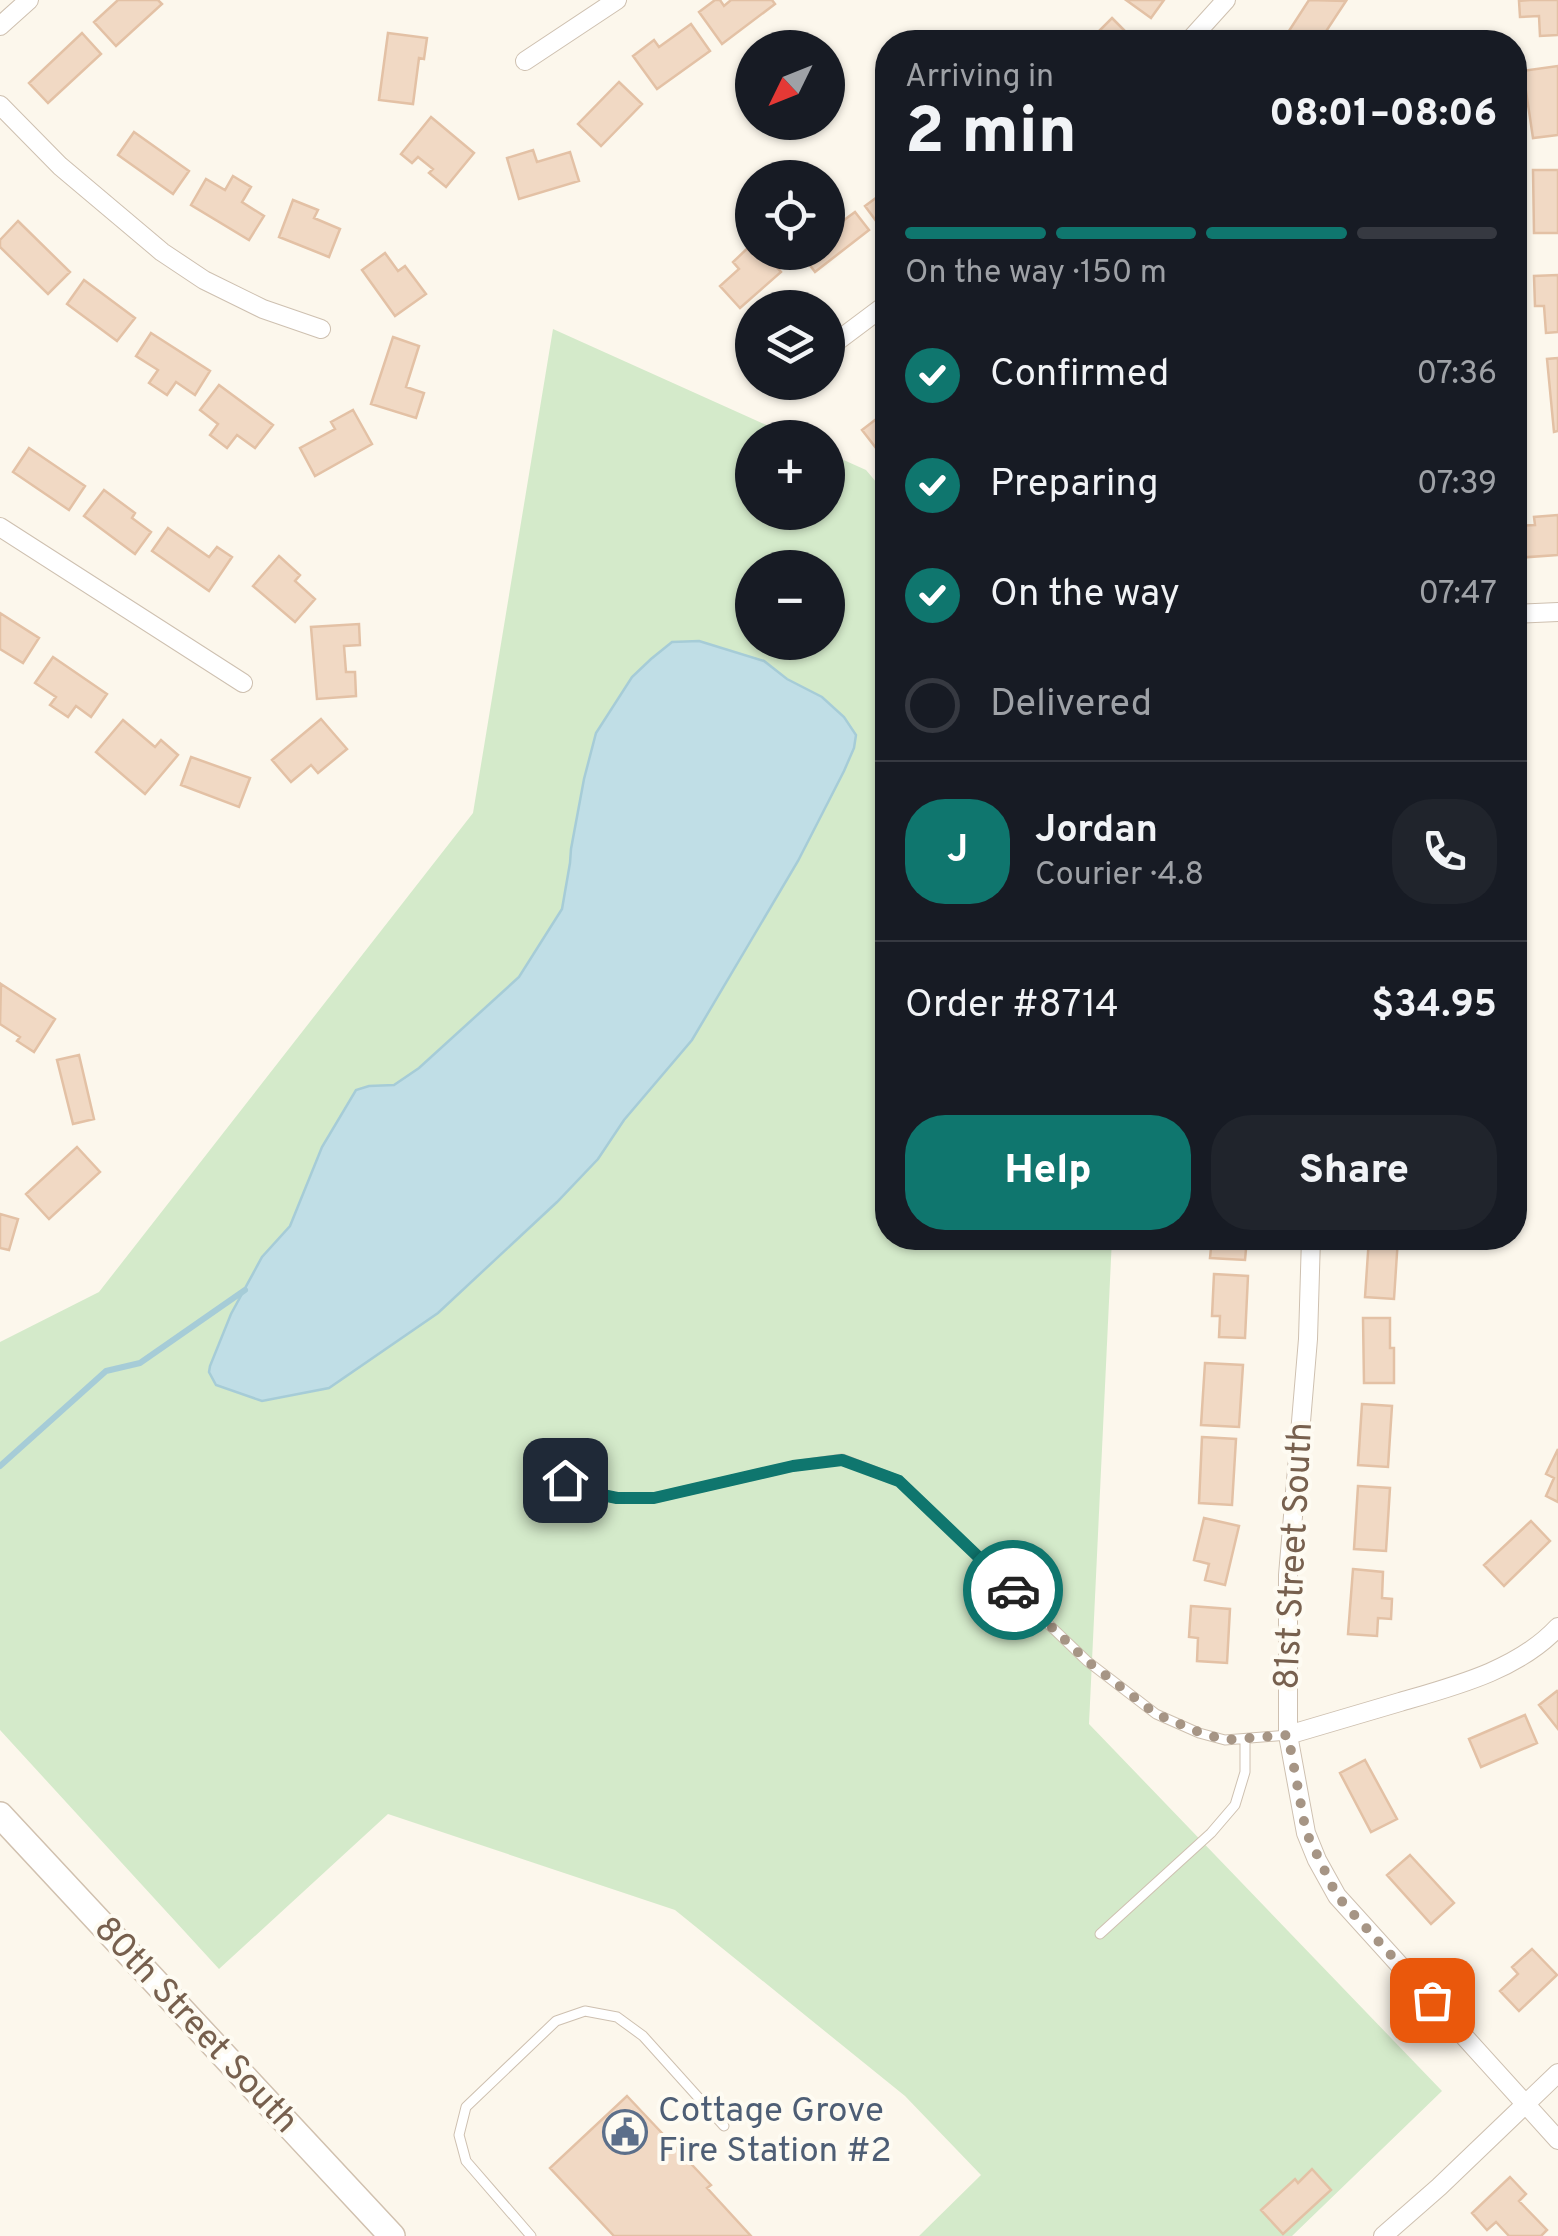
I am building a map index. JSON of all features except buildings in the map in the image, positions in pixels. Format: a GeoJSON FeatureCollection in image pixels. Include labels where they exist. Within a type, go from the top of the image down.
{"type":"FeatureCollection","features":[{"type":"Feature","properties":{"kind":"main road","name":"80th Street South"},"geometry":{"type":"LineString","coordinates":[[0,1815],[392,2236]]}},
{"type":"Feature","properties":{"kind":"street"},"geometry":{"type":"LineString","coordinates":[[0,26],[29,0]]}},
{"type":"Feature","properties":{"kind":"street"},"geometry":{"type":"LineString","coordinates":[[525,61],[617,0]]}},
{"type":"Feature","properties":{"kind":"street"},"geometry":{"type":"LineString","coordinates":[[1199,30],[1226,0]]}},
{"type":"Feature","properties":{"kind":"street"},"geometry":{"type":"LineString","coordinates":[[0,106],[60,166],[162,252],[204,280],[321,330]]}},
{"type":"Feature","properties":{"kind":"street"},"geometry":{"type":"LineString","coordinates":[[845,335],[875,313]]}},
{"type":"Feature","properties":{"kind":"street"},"geometry":{"type":"LineString","coordinates":[[0,527],[243,683]]}},
{"type":"Feature","properties":{"kind":"street"},"geometry":{"type":"LineString","coordinates":[[1527,613],[1558,612]]}},
{"type":"Feature","properties":{"kind":"street","name":"81st Street South"},"geometry":{"type":"LineString","coordinates":[[1311,1250],[1308,1338],[1288,1575],[1288,1735],[1306,1832],[1337,1896],[1558,2140]]}},
{"type":"Feature","properties":{"kind":"street"},"geometry":{"type":"LineString","coordinates":[[1288,1735],[1456,1686],[1513,1662],[1545,1641],[1558,1626]]}},
{"type":"Feature","properties":{"kind":"street"},"geometry":{"type":"LineString","coordinates":[[1383,2236],[1558,2073]]}},
{"type":"Feature","properties":{"kind":"lane"},"geometry":{"type":"LineString","coordinates":[[565,1480],[588,1492],[617,1498],[654,1498],[793,1466],[842,1460],[899,1481],[1087,1661],[1156,1714],[1224,1740],[1288,1735]]}},
{"type":"Feature","properties":{"kind":"lane"},"geometry":{"type":"LineString","coordinates":[[1100,1934],[1211,1833],[1235,1805],[1244,1772],[1245,1739]]}},
{"type":"Feature","properties":{"kind":"lane"},"geometry":{"type":"LineString","coordinates":[[532,2236],[466,2161],[459,2135],[466,2107],[556,2021],[585,2010],[617,2016],[643,2036],[724,2126]]}},
{"type":"Feature","properties":{"kind":"green space"},"geometry":{"type":"Polygon","coordinates":[[[553,329],[755,420],[735,420],[735,530],[845,530],[845,461],[866,470],[875,481],[875,1250],[1111,1250],[1089,1724],[1442,2091],[1292,2236],[919,2236],[981,2175],[905,2096],[675,1910],[388,1814],[219,1969],[0,1730],[0,1342],[99,1292],[473,813],[553,329]]]}},
{"type":"Feature","properties":{"kind":"water"},"geometry":{"type":"Polygon","coordinates":[[[699,641],[735,652],[735,660],[764,661],[787,679],[822,697],[844,717],[856,735],[844,771],[798,861],[692,1040],[624,1120],[598,1159],[438,1313],[329,1388],[262,1401],[216,1385],[210,1366],[231,1314],[262,1257],[290,1226],[322,1147],[356,1090],[394,1085],[419,1068],[519,977],[562,909],[584,779],[596,733],[632,677],[672,642],[699,641]]]}},
{"type":"Feature","properties":{"kind":"waterway"},"geometry":{"type":"LineString","coordinates":[[0,1466],[106,1371],[140,1363],[245,1290]]}},
{"type":"Feature","properties":{"kind":"way so far"},"geometry":{"type":"LineString","coordinates":[[1013,1590],[1087,1661],[1156,1714],[1224,1740],[1288,1735],[1306,1832],[1327,1878],[1337,1896],[1432,2000]]}},
{"type":"Feature","properties":{"kind":"place","name":"Cottage Grove Fire Station #2"},"geometry":{"type":"Point","coordinates":[625,2132]}},
{"type":"Feature","properties":{"kind":"route"},"geometry":{"type":"LineString","coordinates":[[565,1480],[588,1492],[617,1498],[654,1498],[793,1466],[842,1460],[899,1481],[1013,1590]]}}]}
